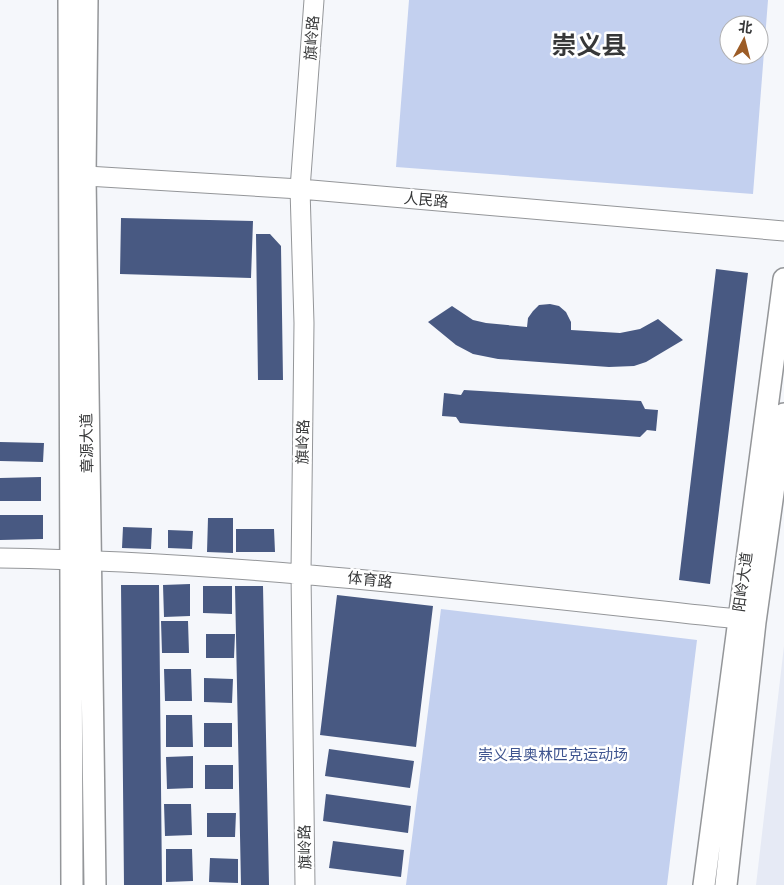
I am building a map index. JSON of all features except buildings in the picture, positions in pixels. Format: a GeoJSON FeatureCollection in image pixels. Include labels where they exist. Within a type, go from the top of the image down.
{"type":"FeatureCollection","features":[{"type":"Feature","properties":{"kind":"main road","name":"章源大道"},"geometry":{"type":"LineString","coordinates":[[69,0],[77,176],[79,560],[72,885]]}},
{"type":"Feature","properties":{"kind":"main road","name":"章源大道"},"geometry":{"type":"LineString","coordinates":[[77,176],[87,0]]}},
{"type":"Feature","properties":{"kind":"main road","name":"阳岭大道"},"geometry":{"type":"LineString","coordinates":[[704,885],[784,279]]}},
{"type":"Feature","properties":{"kind":"main road","name":"阳岭大道"},"geometry":{"type":"LineString","coordinates":[[726,885],[755,622],[784,414]]}},
{"type":"Feature","properties":{"kind":"main road","name":"章源大道"},"geometry":{"type":"LineString","coordinates":[[79,560],[95,885]]}},
{"type":"Feature","properties":{"kind":"street","name":"旗岭路"},"geometry":{"type":"LineString","coordinates":[[306,885],[301,573],[304,323],[300,189],[314,0]]}},
{"type":"Feature","properties":{"kind":"street","name":"人民路"},"geometry":{"type":"LineString","coordinates":[[77,176],[300,189],[784,231]]}},
{"type":"Feature","properties":{"kind":"street","name":"体育路"},"geometry":{"type":"LineString","coordinates":[[0,558],[79,560],[301,573],[738,620]]}},
{"type":"Feature","properties":{"kind":"shaded area"},"geometry":{"type":"Polygon","coordinates":[[[784,646],[784,885],[756,885],[784,646]]]}},
{"type":"Feature","properties":{"kind":"green space"},"geometry":{"type":"Polygon","coordinates":[[[409,0],[768,0],[767,15],[719,15],[719,65],[763,65],[753,194],[396,167],[409,0]]]}},
{"type":"Feature","properties":{"kind":"green space","name":"崇义县奥林匹克运动场"},"geometry":{"type":"Polygon","coordinates":[[[441,609],[697,640],[667,885],[406,885],[441,609]]]}},
{"type":"Feature","properties":{"kind":"district","name":"崇义县"},"geometry":{"type":"Point","coordinates":[589,45]}}]}
